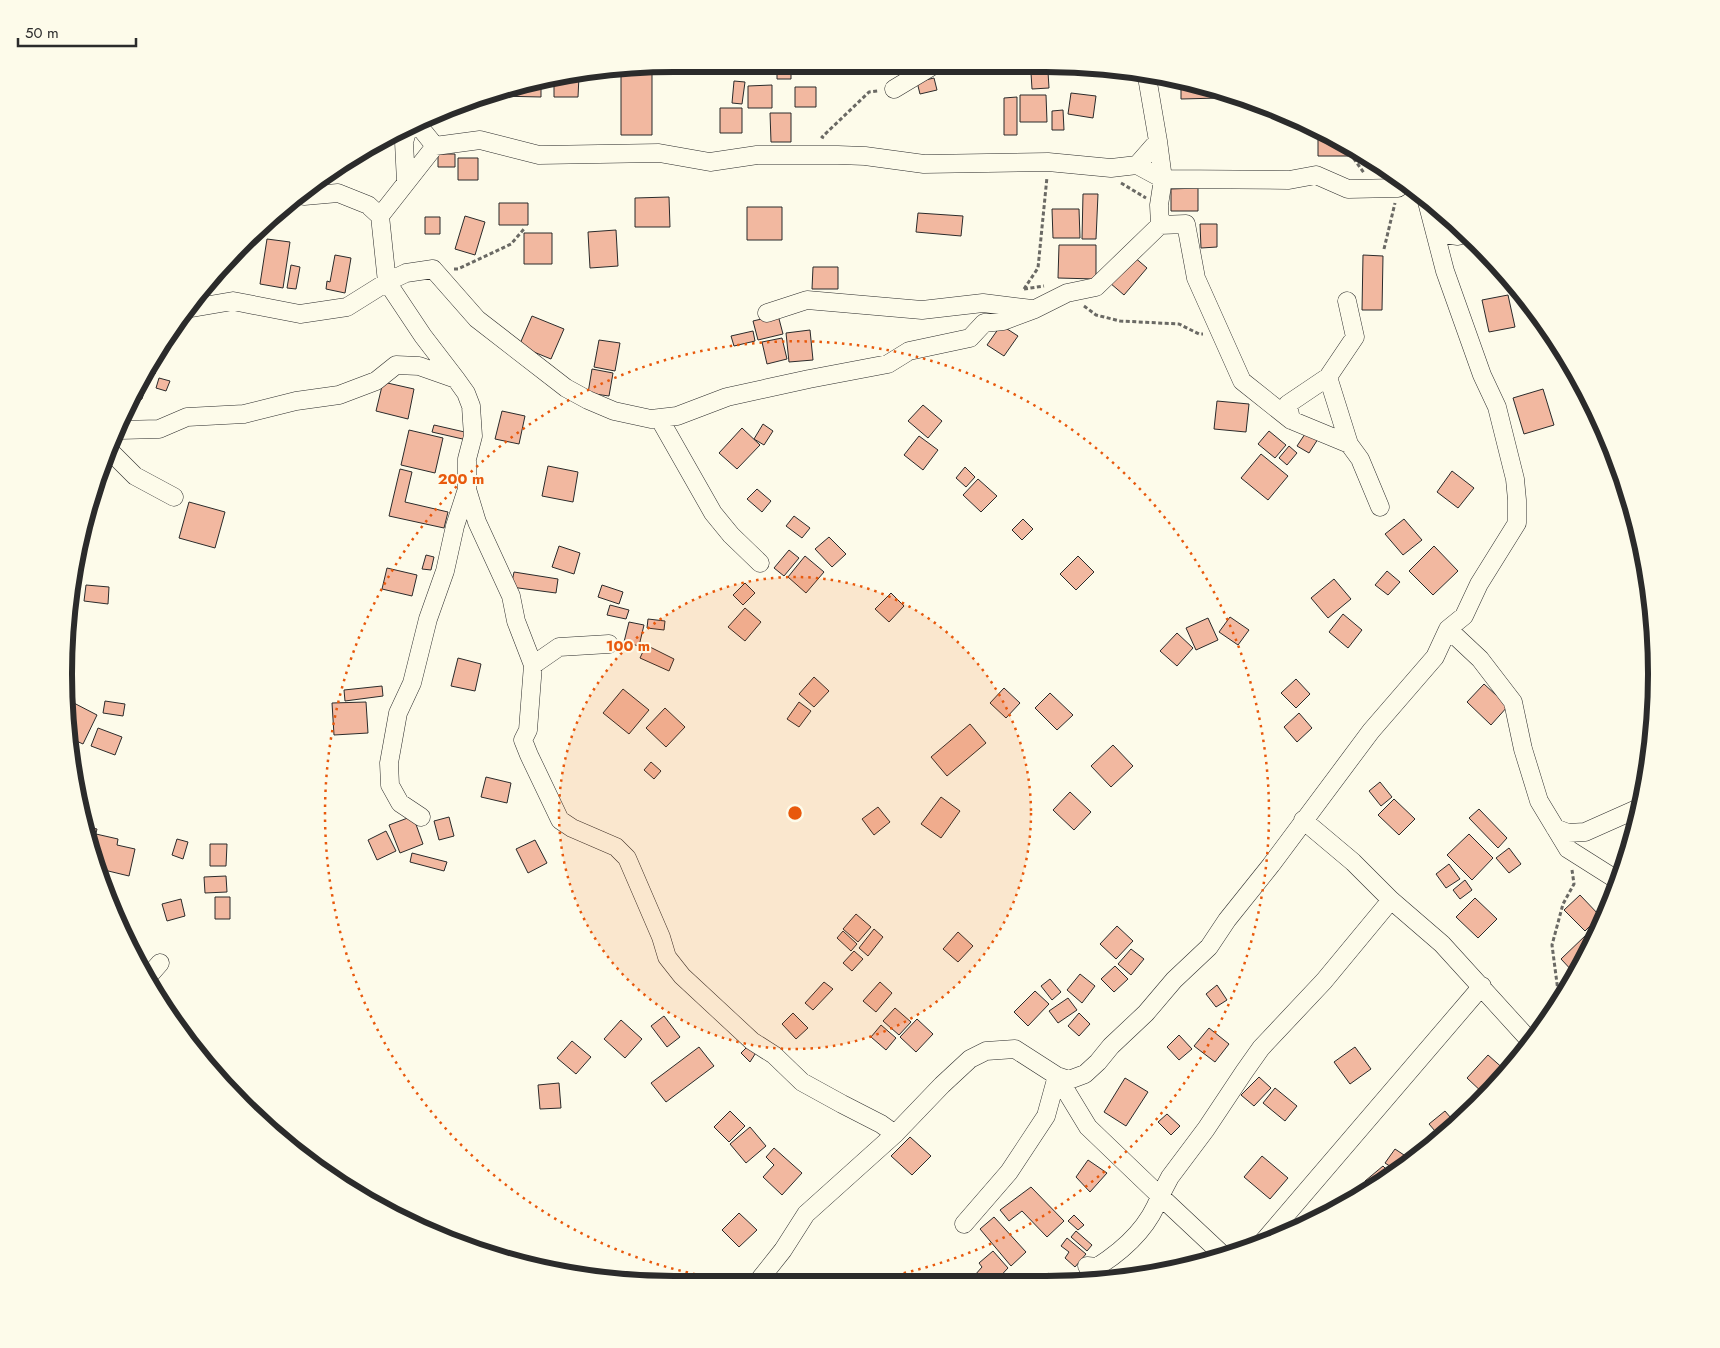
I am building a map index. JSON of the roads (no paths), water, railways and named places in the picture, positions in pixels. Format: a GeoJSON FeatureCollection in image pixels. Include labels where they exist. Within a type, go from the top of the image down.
{"type":"FeatureCollection","features":[{"type":"Feature","properties":{"kind":"street"},"geometry":{"type":"LineString","coordinates":[[894,89],[922,72]]}},
{"type":"Feature","properties":{"kind":"street"},"geometry":{"type":"LineString","coordinates":[[1148,82],[1164,179],[1159,205],[1160,225]]}},
{"type":"Feature","properties":{"kind":"street"},"geometry":{"type":"LineString","coordinates":[[421,129],[435,146]]}},
{"type":"Feature","properties":{"kind":"street"},"geometry":{"type":"LineString","coordinates":[[406,136],[404,142],[406,182]]}},
{"type":"Feature","properties":{"kind":"street"},"geometry":{"type":"LineString","coordinates":[[380,216],[435,146],[480,140],[539,155],[659,154],[710,162],[757,155],[838,155],[865,156],[924,164],[1048,162],[1111,168],[1137,165],[1164,179],[1289,180],[1316,175],[1348,190],[1396,186]]}},
{"type":"Feature","properties":{"kind":"street"},"geometry":{"type":"LineString","coordinates":[[1137,165],[1158,141]]}},
{"type":"Feature","properties":{"kind":"street"},"geometry":{"type":"LineString","coordinates":[[310,195],[338,193],[368,205],[380,216],[387,282],[423,336],[466,393],[471,406],[473,436],[468,459],[468,489],[477,522],[512,596],[516,621],[533,665],[528,730],[524,740],[529,755],[560,820],[572,828],[616,847],[627,858],[661,937],[667,957],[682,976],[752,1040],[774,1055],[802,1082],[881,1124],[895,1134]]}},
{"type":"Feature","properties":{"kind":"street"},"geometry":{"type":"LineString","coordinates":[[762,1276],[783,1250],[806,1214],[895,1134],[970,1059],[998,1049],[1015,1049],[1057,1076],[1069,1080],[1085,1074],[1098,1062],[1111,1046],[1146,1013],[1174,980],[1209,946],[1371,731],[1434,657],[1448,629],[1464,616],[1479,584],[1517,523],[1517,500],[1515,479],[1496,407],[1455,302],[1429,211]]}},
{"type":"Feature","properties":{"kind":"street"},"geometry":{"type":"LineString","coordinates":[[198,307],[233,302],[300,314],[348,307],[387,282],[406,273],[433,269],[477,319],[566,388],[614,411],[650,419],[677,416],[727,397],[888,364],[909,351],[970,338],[984,323],[1003,320],[1035,309],[1067,293],[1096,287],[1160,225],[1186,224],[1196,278],[1242,381],[1268,402],[1349,444]]}},
{"type":"Feature","properties":{"kind":"street"},"geometry":{"type":"LineString","coordinates":[[1435,233],[1456,235]]}},
{"type":"Feature","properties":{"kind":"street"},"geometry":{"type":"LineString","coordinates":[[767,313],[807,300],[922,310],[983,302],[1035,309]]}},
{"type":"Feature","properties":{"kind":"street"},"geometry":{"type":"LineString","coordinates":[[1290,412],[1328,377],[1355,337],[1346,301]]}},
{"type":"Feature","properties":{"kind":"street"},"geometry":{"type":"LineString","coordinates":[[125,430],[159,429],[187,417],[244,414],[296,402],[339,395],[376,381],[396,365],[419,366],[456,379]]}},
{"type":"Feature","properties":{"kind":"street"},"geometry":{"type":"LineString","coordinates":[[1328,377],[1349,444],[1360,459],[1380,507]]}},
{"type":"Feature","properties":{"kind":"street"},"geometry":{"type":"LineString","coordinates":[[659,418],[712,513],[731,535],[760,563]]}},
{"type":"Feature","properties":{"kind":"street"},"geometry":{"type":"LineString","coordinates":[[114,455],[135,476],[174,497]]}},
{"type":"Feature","properties":{"kind":"street"},"geometry":{"type":"LineString","coordinates":[[421,817],[400,803],[390,785],[389,763],[398,713],[412,683],[428,619],[445,571],[455,526],[468,489]]}},
{"type":"Feature","properties":{"kind":"street"},"geometry":{"type":"LineString","coordinates":[[1448,629],[1480,659],[1513,702],[1516,720],[1539,801],[1568,849],[1612,877]]}},
{"type":"Feature","properties":{"kind":"street"},"geometry":{"type":"LineString","coordinates":[[533,665],[559,647],[609,644]]}},
{"type":"Feature","properties":{"kind":"street"},"geometry":{"type":"LineString","coordinates":[[1555,828],[1568,833],[1584,832],[1631,812]]}},
{"type":"Feature","properties":{"kind":"street"},"geometry":{"type":"LineString","coordinates":[[1303,820],[1353,862],[1391,900],[1442,944],[1526,1036]]}},
{"type":"Feature","properties":{"kind":"street"},"geometry":{"type":"LineString","coordinates":[[1087,1266],[1097,1267],[1127,1244],[1145,1226],[1154,1212],[1170,1177],[1206,1129],[1261,1048],[1324,981],[1391,900]]}},
{"type":"Feature","properties":{"kind":"street"},"geometry":{"type":"LineString","coordinates":[[152,972],[160,963]]}},
{"type":"Feature","properties":{"kind":"street"},"geometry":{"type":"LineString","coordinates":[[1272,1232],[1482,986]]}},
{"type":"Feature","properties":{"kind":"street"},"geometry":{"type":"LineString","coordinates":[[1057,1076],[1088,1127],[1218,1250]]}},
{"type":"Feature","properties":{"kind":"street"},"geometry":{"type":"LineString","coordinates":[[964,1224],[1009,1172],[1046,1116],[1057,1076]]}}]}
